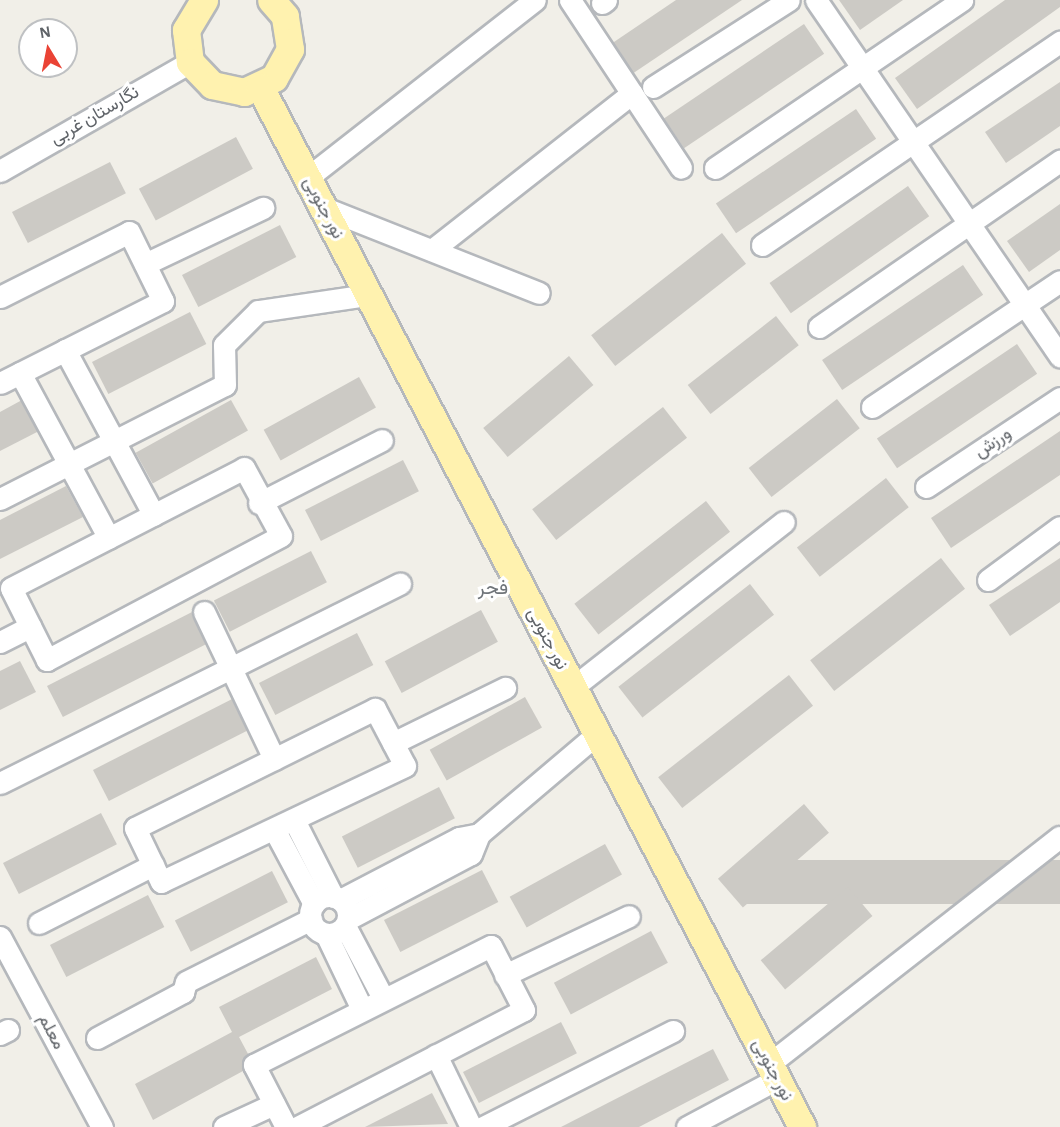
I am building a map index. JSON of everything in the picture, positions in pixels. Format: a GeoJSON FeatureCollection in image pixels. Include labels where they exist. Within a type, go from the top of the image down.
{"type":"FeatureCollection","features":[{"type":"Feature","properties":{"kind":"main road"},"geometry":{"type":"LineString","coordinates":[[204,0],[186,30],[190,62],[220,88],[244,92],[260,87],[274,78],[290,49],[285,16],[272,0]]}},
{"type":"Feature","properties":{"kind":"main road","name":"نور جنوبی"},"geometry":{"type":"LineString","coordinates":[[260,87],[802,1127]]}},
{"type":"Feature","properties":{"kind":"street"},"geometry":{"type":"LineString","coordinates":[[307,178],[535,0]]}},
{"type":"Feature","properties":{"kind":"street"},"geometry":{"type":"LineString","coordinates":[[570,0],[681,168]]}},
{"type":"Feature","properties":{"kind":"street"},"geometry":{"type":"LineString","coordinates":[[653,87],[789,0]]}},
{"type":"Feature","properties":{"kind":"street"},"geometry":{"type":"LineString","coordinates":[[816,0],[1060,356]]}},
{"type":"Feature","properties":{"kind":"street"},"geometry":{"type":"LineString","coordinates":[[715,168],[864,70],[962,0]]}},
{"type":"Feature","properties":{"kind":"street"},"geometry":{"type":"LineString","coordinates":[[762,245],[915,145],[1060,42]]}},
{"type":"Feature","properties":{"kind":"street","name":"نگارستان غربی"},"geometry":{"type":"LineString","coordinates":[[0,171],[190,62]]}},
{"type":"Feature","properties":{"kind":"street"},"geometry":{"type":"LineString","coordinates":[[432,250],[632,93]]}},
{"type":"Feature","properties":{"kind":"street"},"geometry":{"type":"LineString","coordinates":[[819,327],[970,225],[1060,160]]}},
{"type":"Feature","properties":{"kind":"street"},"geometry":{"type":"LineString","coordinates":[[322,207],[539,292]]}},
{"type":"Feature","properties":{"kind":"street"},"geometry":{"type":"LineString","coordinates":[[145,264],[263,208]]}},
{"type":"Feature","properties":{"kind":"street"},"geometry":{"type":"LineString","coordinates":[[0,297],[129,232],[163,301],[0,383]]}},
{"type":"Feature","properties":{"kind":"street"},"geometry":{"type":"LineString","coordinates":[[872,407],[1060,281]]}},
{"type":"Feature","properties":{"kind":"street"},"geometry":{"type":"LineString","coordinates":[[0,499],[225,385],[224,345],[258,311],[368,295]]}},
{"type":"Feature","properties":{"kind":"street"},"geometry":{"type":"LineString","coordinates":[[65,350],[111,443],[154,515]]}},
{"type":"Feature","properties":{"kind":"street"},"geometry":{"type":"LineString","coordinates":[[20,373],[109,538]]}},
{"type":"Feature","properties":{"kind":"street","name":"ورزش"},"geometry":{"type":"LineString","coordinates":[[926,487],[1060,398]]}},
{"type":"Feature","properties":{"kind":"street"},"geometry":{"type":"LineString","coordinates":[[259,503],[381,440]]}},
{"type":"Feature","properties":{"kind":"street"},"geometry":{"type":"LineString","coordinates":[[244,468],[259,503],[281,536],[47,660],[11,588],[244,468]]}},
{"type":"Feature","properties":{"kind":"street"},"geometry":{"type":"LineString","coordinates":[[573,688],[784,522]]}},
{"type":"Feature","properties":{"kind":"street"},"geometry":{"type":"LineString","coordinates":[[988,580],[1060,527]]}},
{"type":"Feature","properties":{"kind":"street"},"geometry":{"type":"LineString","coordinates":[[0,783],[232,670],[400,584]]}},
{"type":"Feature","properties":{"kind":"street"},"geometry":{"type":"LineString","coordinates":[[204,612],[274,759]]}},
{"type":"Feature","properties":{"kind":"street"},"geometry":{"type":"LineString","coordinates":[[0,642],[30,627]]}},
{"type":"Feature","properties":{"kind":"street"},"geometry":{"type":"LineString","coordinates":[[393,743],[505,688]]}},
{"type":"Feature","properties":{"kind":"street"},"geometry":{"type":"LineString","coordinates":[[375,709],[393,743],[405,766],[161,882],[135,828],[375,709]]}},
{"type":"Feature","properties":{"kind":"street"},"geometry":{"type":"LineString","coordinates":[[97,1038],[183,992],[190,994],[330,916],[459,838],[479,834],[597,735]]}},
{"type":"Feature","properties":{"kind":"street"},"geometry":{"type":"LineString","coordinates":[[294,820],[362,1009]]}},
{"type":"Feature","properties":{"kind":"street"},"geometry":{"type":"LineString","coordinates":[[274,829],[383,998]]}},
{"type":"Feature","properties":{"kind":"street"},"geometry":{"type":"LineString","coordinates":[[687,1127],[773,1072],[1060,837]]}},
{"type":"Feature","properties":{"kind":"street"},"geometry":{"type":"LineString","coordinates":[[39,923],[153,865]]}},
{"type":"Feature","properties":{"kind":"street"},"geometry":{"type":"LineString","coordinates":[[506,975],[629,916]]}},
{"type":"Feature","properties":{"kind":"street","name":"معلم"},"geometry":{"type":"LineString","coordinates":[[0,937],[102,1127]]}},
{"type":"Feature","properties":{"kind":"street"},"geometry":{"type":"LineString","coordinates":[[286,1127],[254,1065],[383,998],[491,946],[524,1010],[297,1127]]}},
{"type":"Feature","properties":{"kind":"street"},"geometry":{"type":"LineString","coordinates":[[483,1127],[673,1031]]}},
{"type":"Feature","properties":{"kind":"street"},"geometry":{"type":"LineString","coordinates":[[436,1055],[471,1127]]}},
{"type":"Feature","properties":{"kind":"street"},"geometry":{"type":"LineString","coordinates":[[224,1127],[274,1104]]}},
{"type":"Feature","properties":{"kind":"building"},"geometry":{"type":"Polygon","coordinates":[[[676,0],[742,0],[632,74],[611,44],[676,0]]]}},
{"type":"Feature","properties":{"kind":"building"},"geometry":{"type":"Polygon","coordinates":[[[839,0],[903,0],[860,30],[839,0]]]}},
{"type":"Feature","properties":{"kind":"building"},"geometry":{"type":"Polygon","coordinates":[[[1005,0],[1060,0],[1060,7],[917,109],[895,78],[1005,0]]]}},
{"type":"Feature","properties":{"kind":"building"},"geometry":{"type":"Polygon","coordinates":[[[804,24],[824,54],[684,148],[664,119],[804,24]]]}},
{"type":"Feature","properties":{"kind":"building"},"geometry":{"type":"Polygon","coordinates":[[[1060,82],[1060,126],[1006,163],[985,132],[1060,82]]]}},
{"type":"Feature","properties":{"kind":"building"},"geometry":{"type":"Polygon","coordinates":[[[856,109],[876,139],[736,233],[716,204],[856,109]]]}},
{"type":"Feature","properties":{"kind":"building"},"geometry":{"type":"Polygon","coordinates":[[[236,137],[253,169],[156,220],[139,189],[236,137]]]}},
{"type":"Feature","properties":{"kind":"building"},"geometry":{"type":"Polygon","coordinates":[[[110,162],[126,193],[28,243],[12,212],[110,162]]]}},
{"type":"Feature","properties":{"kind":"building"},"geometry":{"type":"Polygon","coordinates":[[[908,186],[929,216],[791,313],[770,283],[908,186]]]}},
{"type":"Feature","properties":{"kind":"building"},"geometry":{"type":"Polygon","coordinates":[[[1060,204],[1060,250],[1029,272],[1007,241],[1060,204]]]}},
{"type":"Feature","properties":{"kind":"building"},"geometry":{"type":"Polygon","coordinates":[[[280,225],[296,257],[198,307],[182,275],[280,225]]]}},
{"type":"Feature","properties":{"kind":"building"},"geometry":{"type":"Polygon","coordinates":[[[722,233],[746,264],[615,366],[591,335],[722,233]]]}},
{"type":"Feature","properties":{"kind":"building"},"geometry":{"type":"Polygon","coordinates":[[[963,265],[983,295],[842,390],[822,360],[963,265]]]}},
{"type":"Feature","properties":{"kind":"building"},"geometry":{"type":"Polygon","coordinates":[[[190,312],[206,344],[108,394],[92,362],[190,312]]]}},
{"type":"Feature","properties":{"kind":"building"},"geometry":{"type":"Polygon","coordinates":[[[776,316],[799,345],[711,414],[688,385],[776,316]]]}},
{"type":"Feature","properties":{"kind":"building"},"geometry":{"type":"Polygon","coordinates":[[[1017,344],[1037,374],[897,468],[877,439],[1017,344]]]}},
{"type":"Feature","properties":{"kind":"building"},"geometry":{"type":"Polygon","coordinates":[[[569,356],[593,385],[508,457],[483,428],[569,356]]]}},
{"type":"Feature","properties":{"kind":"building"},"geometry":{"type":"Polygon","coordinates":[[[359,377],[376,408],[281,460],[264,430],[359,377]]]}},
{"type":"Feature","properties":{"kind":"building"},"geometry":{"type":"Polygon","coordinates":[[[837,399],[860,428],[772,497],[749,468],[837,399]]]}},
{"type":"Feature","properties":{"kind":"building"},"geometry":{"type":"Polygon","coordinates":[[[22,400],[39,431],[0,451],[0,412],[22,400]]]}},
{"type":"Feature","properties":{"kind":"building"},"geometry":{"type":"Polygon","coordinates":[[[231,400],[248,431],[153,483],[136,453],[231,400]]]}},
{"type":"Feature","properties":{"kind":"building"},"geometry":{"type":"Polygon","coordinates":[[[663,407],[687,438],[556,540],[532,509],[663,407]]]}},
{"type":"Feature","properties":{"kind":"building"},"geometry":{"type":"Polygon","coordinates":[[[1060,431],[1060,475],[951,548],[931,518],[1060,431]]]}},
{"type":"Feature","properties":{"kind":"building"},"geometry":{"type":"Polygon","coordinates":[[[403,460],[419,491],[321,541],[305,510],[403,460]]]}},
{"type":"Feature","properties":{"kind":"building"},"geometry":{"type":"Polygon","coordinates":[[[886,478],[909,507],[820,577],[797,548],[886,478]]]}},
{"type":"Feature","properties":{"kind":"building"},"geometry":{"type":"Polygon","coordinates":[[[66,486],[83,517],[0,559],[0,520],[66,486]]]}},
{"type":"Feature","properties":{"kind":"building"},"geometry":{"type":"Polygon","coordinates":[[[706,501],[730,532],[598,635],[574,604],[706,501]]]}},
{"type":"Feature","properties":{"kind":"building"},"geometry":{"type":"Polygon","coordinates":[[[311,551],[327,582],[230,632],[214,600],[311,551]]]}},
{"type":"Feature","properties":{"kind":"building"},"geometry":{"type":"Polygon","coordinates":[[[941,558],[965,589],[834,691],[810,660],[941,558]]]}},
{"type":"Feature","properties":{"kind":"building"},"geometry":{"type":"Polygon","coordinates":[[[1060,558],[1060,602],[1010,636],[989,605],[1060,558]]]}},
{"type":"Feature","properties":{"kind":"building"},"geometry":{"type":"Polygon","coordinates":[[[750,584],[774,615],[642,718],[618,687],[750,584]]]}},
{"type":"Feature","properties":{"kind":"building"},"geometry":{"type":"Polygon","coordinates":[[[481,610],[498,642],[402,693],[385,661],[481,610]]]}},
{"type":"Feature","properties":{"kind":"building"},"geometry":{"type":"Polygon","coordinates":[[[194,611],[210,642],[63,717],[47,686],[194,611]]]}},
{"type":"Feature","properties":{"kind":"building"},"geometry":{"type":"Polygon","coordinates":[[[357,633],[373,665],[275,715],[259,683],[357,633]]]}},
{"type":"Feature","properties":{"kind":"building"},"geometry":{"type":"Polygon","coordinates":[[[20,661],[36,692],[0,710],[0,671],[20,661]]]}},
{"type":"Feature","properties":{"kind":"building"},"geometry":{"type":"Polygon","coordinates":[[[789,675],[813,706],[682,808],[658,777],[789,675]]]}},
{"type":"Feature","properties":{"kind":"building"},"geometry":{"type":"Polygon","coordinates":[[[240,695],[256,726],[109,801],[93,770],[240,695]]]}},
{"type":"Feature","properties":{"kind":"building"},"geometry":{"type":"Polygon","coordinates":[[[525,697],[542,728],[447,780],[430,750],[525,697]]]}},
{"type":"Feature","properties":{"kind":"building"},"geometry":{"type":"Polygon","coordinates":[[[439,787],[455,818],[358,868],[342,836],[439,787]]]}},
{"type":"Feature","properties":{"kind":"building"},"geometry":{"type":"Polygon","coordinates":[[[804,804],[829,833],[743,907],[718,879],[804,804]]]}},
{"type":"Feature","properties":{"kind":"building"},"geometry":{"type":"Polygon","coordinates":[[[101,813],[117,844],[19,894],[3,863],[101,813]]]}},
{"type":"Feature","properties":{"kind":"building"},"geometry":{"type":"Polygon","coordinates":[[[605,844],[622,875],[527,927],[510,897],[605,844]]]}},
{"type":"Feature","properties":{"kind":"building"},"geometry":{"type":"Polygon","coordinates":[[[744,860],[1060,860],[1060,904],[744,904],[744,860]]]}},
{"type":"Feature","properties":{"kind":"building"},"geometry":{"type":"Polygon","coordinates":[[[482,870],[498,902],[400,952],[384,920],[482,870]]]}},
{"type":"Feature","properties":{"kind":"building"},"geometry":{"type":"Polygon","coordinates":[[[272,871],[288,902],[191,952],[175,920],[272,871]]]}},
{"type":"Feature","properties":{"kind":"building"},"geometry":{"type":"Polygon","coordinates":[[[848,887],[872,916],[785,989],[761,960],[848,887]]]}},
{"type":"Feature","properties":{"kind":"building"},"geometry":{"type":"Polygon","coordinates":[[[148,895],[164,927],[66,977],[50,945],[148,895]]]}},
{"type":"Feature","properties":{"kind":"building"},"geometry":{"type":"Polygon","coordinates":[[[651,931],[668,963],[571,1014],[554,983],[651,931]]]}},
{"type":"Feature","properties":{"kind":"building"},"geometry":{"type":"Polygon","coordinates":[[[316,957],[332,989],[239,1037],[254,1065],[153,1120],[135,1084],[232,1032],[219,1007],[316,957]]]}},
{"type":"Feature","properties":{"kind":"building"},"geometry":{"type":"Polygon","coordinates":[[[561,1022],[577,1053],[479,1103],[463,1072],[561,1022]]]}},
{"type":"Feature","properties":{"kind":"building"},"geometry":{"type":"Polygon","coordinates":[[[713,1049],[729,1080],[639,1127],[561,1127],[713,1049]]]}},
{"type":"Feature","properties":{"kind":"building"},"geometry":{"type":"Polygon","coordinates":[[[432,1093],[448,1124],[365,1127],[432,1093]]]}},
{"type":"Feature","properties":{"kind":"district","name":"فجر"},"geometry":{"type":"Point","coordinates":[493,588]}}]}
